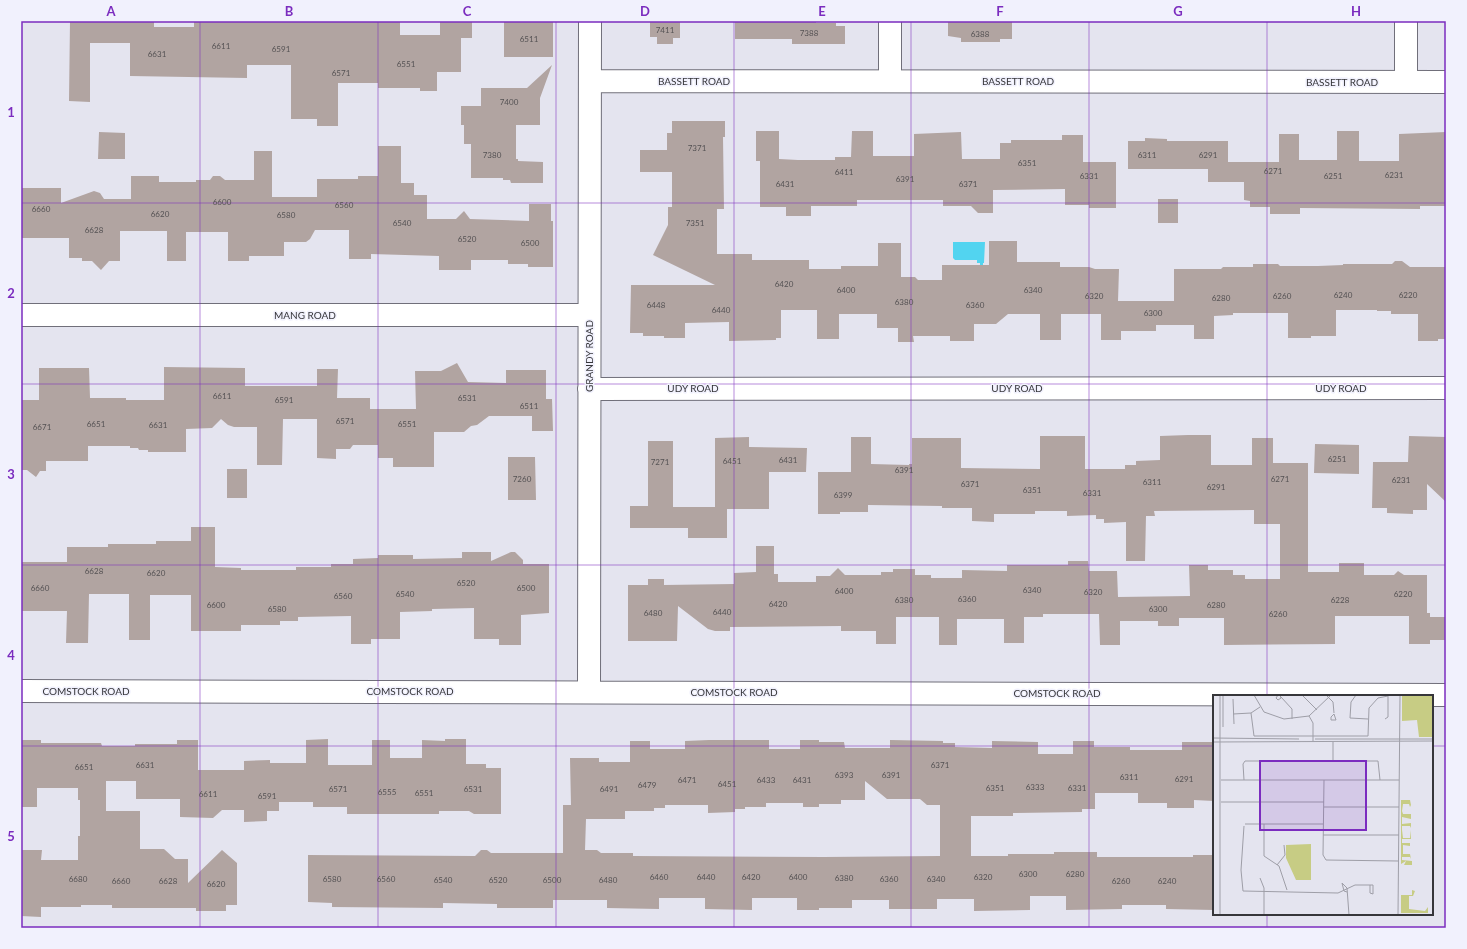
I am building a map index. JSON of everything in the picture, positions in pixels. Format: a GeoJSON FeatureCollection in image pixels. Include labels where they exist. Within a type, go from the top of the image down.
{"type":"FeatureCollection","features":[{"type":"Feature","properties":{"kind":"street","name":"GRANDY ROAD"},"geometry":{"type":"LineString","coordinates":[[589,691],[590,21]]}},
{"type":"Feature","properties":{"kind":"street"},"geometry":{"type":"LineString","coordinates":[[890,21],[890,81]]}},
{"type":"Feature","properties":{"kind":"street"},"geometry":{"type":"LineString","coordinates":[[1406,21],[1406,82]]}},
{"type":"Feature","properties":{"kind":"street","name":"BASSETT ROAD"},"geometry":{"type":"LineString","coordinates":[[590,81],[1446,82]]}},
{"type":"Feature","properties":{"kind":"street","name":"MANG ROAD"},"geometry":{"type":"LineString","coordinates":[[21,315],[589,315]]}},
{"type":"Feature","properties":{"kind":"street","name":"UDY ROAD"},"geometry":{"type":"LineString","coordinates":[[589,388],[1446,388]]}},
{"type":"Feature","properties":{"kind":"street","name":"COMSTOCK ROAD"},"geometry":{"type":"LineString","coordinates":[[21,691],[589,691],[1446,695]]}},
{"type":"Feature","properties":{"kind":"water"},"geometry":{"type":"Polygon","coordinates":[[[953,242],[985,242],[983,266],[980,266],[980,263],[977,263],[977,260],[955,260],[953,258],[953,242]]]}},
{"type":"Feature","properties":{"kind":"building"},"geometry":{"type":"Polygon","coordinates":[[[70,21],[154,21],[154,27],[194,27],[194,21],[400,21],[400,35],[440,35],[440,21],[472,21],[472,38],[461,38],[461,72],[437,72],[437,91],[420,91],[420,88],[378,88],[378,83],[338,83],[338,126],[317,126],[317,119],[291,119],[291,65],[247,65],[247,78],[130,76],[130,43],[90,43],[90,102],[69,101],[70,21]]]}},
{"type":"Feature","properties":{"kind":"building"},"geometry":{"type":"Polygon","coordinates":[[[504,21],[553,21],[553,57],[504,57],[504,21]]]}},
{"type":"Feature","properties":{"kind":"building"},"geometry":{"type":"Polygon","coordinates":[[[650,21],[680,21],[680,38],[673,38],[673,44],[657,44],[657,37],[650,37],[650,21]]]}},
{"type":"Feature","properties":{"kind":"building"},"geometry":{"type":"Polygon","coordinates":[[[735,21],[816,21],[816,23],[836,23],[836,26],[845,26],[845,44],[792,44],[792,39],[735,39],[735,21]]]}},
{"type":"Feature","properties":{"kind":"building"},"geometry":{"type":"Polygon","coordinates":[[[948,21],[1012,21],[1012,39],[1000,39],[1000,42],[961,42],[961,38],[948,36],[948,21]]]}},
{"type":"Feature","properties":{"kind":"building"},"geometry":{"type":"Polygon","coordinates":[[[552,65],[540,98],[540,125],[516,125],[516,159],[518,159],[518,161],[543,162],[543,183],[511,183],[510,180],[503,180],[503,178],[471,178],[471,144],[464,144],[464,125],[461,125],[461,106],[481,106],[481,88],[527,88],[552,65]]]}},
{"type":"Feature","properties":{"kind":"building"},"geometry":{"type":"Polygon","coordinates":[[[672,121],[725,121],[725,137],[723,137],[724,209],[717,209],[717,254],[752,254],[752,260],[809,260],[809,269],[841,269],[841,266],[878,266],[878,243],[901,243],[901,277],[915,277],[918,280],[942,280],[942,265],[989,265],[989,241],[1017,241],[1017,262],[1060,262],[1060,267],[1119,269],[1118,301],[1174,301],[1174,269],[1253,267],[1253,264],[1318,266],[1343,264],[1392,264],[1395,261],[1402,261],[1410,267],[1446,267],[1446,339],[1438,339],[1438,341],[1418,341],[1418,314],[1391,314],[1391,311],[1377,310],[1336,310],[1336,336],[1311,336],[1311,338],[1288,338],[1288,313],[1233,313],[1233,315],[1214,316],[1214,339],[1194,339],[1194,325],[1156,325],[1156,331],[1121,331],[1121,340],[1101,340],[1101,314],[1061,314],[1061,340],[1040,340],[1040,314],[1008,314],[996,324],[974,324],[974,341],[950,341],[950,336],[913,336],[914,342],[898,342],[898,328],[877,328],[877,314],[839,314],[839,339],[817,339],[817,310],[781,310],[781,338],[776,338],[776,340],[729,341],[729,322],[685,323],[685,338],[664,338],[664,336],[643,336],[643,333],[630,333],[631,285],[715,285],[653,255],[668,225],[668,207],[672,207],[672,172],[640,172],[640,150],[667,150],[667,133],[672,133],[672,121]]]}},
{"type":"Feature","properties":{"kind":"building"},"geometry":{"type":"Polygon","coordinates":[[[756,131],[779,131],[779,159],[798,160],[835,160],[835,157],[851,157],[852,131],[873,131],[873,156],[914,156],[914,134],[961,132],[962,159],[1000,159],[1000,143],[1011,143],[1011,140],[1062,140],[1062,135],[1083,135],[1083,162],[1116,162],[1116,208],[1089,208],[1089,205],[1065,205],[1065,189],[993,190],[993,213],[978,213],[971,206],[943,206],[943,200],[857,200],[857,206],[811,206],[811,216],[786,216],[786,207],[760,207],[760,161],[756,161],[756,131]]]}},
{"type":"Feature","properties":{"kind":"building"},"geometry":{"type":"Polygon","coordinates":[[[1337,131],[1359,131],[1359,161],[1399,161],[1399,134],[1446,132],[1446,206],[1420,206],[1420,209],[1300,208],[1300,214],[1270,214],[1270,207],[1250,207],[1250,201],[1244,200],[1244,182],[1208,182],[1208,169],[1128,169],[1128,141],[1145,141],[1145,138],[1167,139],[1167,141],[1228,141],[1228,162],[1279,162],[1279,134],[1299,134],[1299,160],[1337,160],[1337,131]]]}},
{"type":"Feature","properties":{"kind":"building"},"geometry":{"type":"Polygon","coordinates":[[[99,132],[125,133],[125,159],[98,159],[99,132]]]}},
{"type":"Feature","properties":{"kind":"building"},"geometry":{"type":"Polygon","coordinates":[[[378,146],[401,146],[401,183],[414,183],[414,195],[427,195],[427,219],[456,219],[464,211],[470,219],[529,221],[529,204],[551,204],[551,221],[553,221],[553,267],[528,267],[528,264],[508,264],[508,260],[471,260],[471,270],[439,270],[439,256],[371,254],[371,259],[349,259],[349,230],[315,230],[310,239],[306,242],[284,242],[284,256],[249,256],[249,261],[228,261],[228,232],[186,232],[186,261],[167,261],[167,231],[120,231],[120,261],[109,261],[101,270],[92,261],[82,261],[82,258],[69,258],[69,238],[21,238],[21,188],[61,188],[61,203],[94,191],[100,193],[104,199],[131,199],[131,176],[159,176],[159,182],[196,182],[196,180],[210,180],[213,176],[220,176],[225,180],[254,180],[254,151],[272,151],[272,197],[317,197],[317,179],[358,179],[358,176],[378,176],[378,146]]]}},
{"type":"Feature","properties":{"kind":"building"},"geometry":{"type":"Polygon","coordinates":[[[1158,199],[1178,199],[1178,223],[1158,223],[1158,199]]]}},
{"type":"Feature","properties":{"kind":"building"},"geometry":{"type":"Polygon","coordinates":[[[457,363],[468,382],[506,383],[506,370],[546,370],[546,399],[552,399],[553,431],[532,431],[532,416],[489,416],[477,425],[471,426],[464,432],[434,432],[434,467],[393,467],[393,458],[378,458],[378,445],[353,445],[350,449],[336,449],[336,459],[317,458],[317,419],[283,419],[282,465],[257,465],[257,427],[234,427],[228,425],[221,419],[212,428],[186,429],[186,452],[148,452],[148,450],[130,448],[130,446],[88,446],[88,461],[46,461],[46,471],[40,471],[36,477],[27,470],[21,470],[21,400],[39,400],[39,368],[89,368],[90,398],[126,398],[126,400],[164,400],[164,367],[245,368],[245,386],[317,386],[317,369],[338,369],[337,398],[370,398],[370,409],[416,409],[415,371],[441,371],[457,363]]]}},
{"type":"Feature","properties":{"kind":"building"},"geometry":{"type":"Polygon","coordinates":[[[1211,435],[1211,465],[1252,465],[1252,438],[1273,438],[1273,463],[1308,463],[1308,572],[1339,572],[1339,563],[1364,563],[1364,575],[1394,575],[1398,571],[1404,575],[1427,575],[1427,613],[1430,613],[1430,617],[1446,617],[1446,640],[1430,640],[1430,644],[1409,644],[1409,616],[1335,616],[1335,644],[1224,645],[1224,618],[1179,618],[1179,626],[1158,626],[1158,621],[1120,621],[1120,645],[1100,645],[1099,614],[1043,614],[1043,617],[1024,617],[1024,643],[1004,643],[1004,619],[957,619],[957,645],[939,645],[939,617],[896,617],[896,644],[876,644],[876,631],[841,631],[841,626],[730,627],[730,631],[715,631],[708,629],[678,606],[677,641],[628,641],[628,585],[648,585],[648,579],[664,579],[664,585],[734,584],[734,573],[756,572],[756,546],[774,546],[774,574],[778,574],[778,582],[816,582],[816,576],[830,576],[838,568],[845,575],[881,575],[881,572],[893,572],[893,569],[915,569],[915,575],[931,575],[931,578],[962,578],[962,570],[1007,571],[1007,565],[1068,565],[1068,561],[1088,561],[1089,571],[1117,571],[1118,597],[1190,596],[1189,565],[1208,565],[1208,570],[1233,570],[1233,575],[1245,575],[1245,579],[1280,579],[1280,524],[1254,524],[1254,510],[1154,511],[1155,516],[1146,516],[1145,561],[1126,561],[1126,522],[1104,523],[1104,519],[1096,519],[1096,515],[1067,516],[1067,511],[1035,511],[1035,514],[994,514],[994,522],[972,521],[972,508],[868,505],[868,512],[818,514],[818,472],[851,472],[851,437],[871,437],[871,464],[912,464],[912,438],[961,438],[961,468],[1040,469],[1040,436],[1085,436],[1085,469],[1125,469],[1125,465],[1136,465],[1136,461],[1160,460],[1160,436],[1211,435]]]}},
{"type":"Feature","properties":{"kind":"building"},"geometry":{"type":"Polygon","coordinates":[[[1409,436],[1446,437],[1446,502],[1427,484],[1427,510],[1413,510],[1413,514],[1387,513],[1387,508],[1372,508],[1373,462],[1408,462],[1409,436]]]}},
{"type":"Feature","properties":{"kind":"building"},"geometry":{"type":"Polygon","coordinates":[[[749,437],[749,447],[807,448],[806,472],[769,472],[769,509],[727,509],[727,538],[688,538],[688,528],[630,528],[630,506],[648,506],[648,441],[673,441],[673,507],[715,507],[715,438],[749,437]]]}},
{"type":"Feature","properties":{"kind":"building"},"geometry":{"type":"Polygon","coordinates":[[[1315,444],[1359,445],[1359,474],[1314,473],[1315,444]]]}},
{"type":"Feature","properties":{"kind":"building"},"geometry":{"type":"Polygon","coordinates":[[[508,457],[535,457],[536,500],[508,500],[508,457]]]}},
{"type":"Feature","properties":{"kind":"building"},"geometry":{"type":"Polygon","coordinates":[[[227,469],[247,469],[247,498],[227,498],[227,469]]]}},
{"type":"Feature","properties":{"kind":"building"},"geometry":{"type":"Polygon","coordinates":[[[191,527],[215,527],[215,567],[241,568],[241,570],[296,570],[296,567],[331,567],[331,564],[353,564],[353,559],[378,558],[378,555],[413,555],[413,559],[462,558],[462,552],[491,552],[491,561],[511,552],[515,552],[523,560],[523,564],[549,564],[549,613],[521,615],[521,645],[499,645],[499,639],[474,639],[474,608],[432,609],[432,611],[400,612],[400,639],[371,639],[371,644],[351,644],[351,616],[298,617],[298,621],[280,621],[280,625],[241,625],[241,631],[191,631],[191,595],[150,595],[150,640],[129,640],[129,594],[89,594],[88,643],[66,643],[67,611],[21,611],[21,562],[67,562],[67,547],[108,547],[108,544],[156,544],[156,541],[191,541],[191,527]]]}},
{"type":"Feature","properties":{"kind":"building"},"geometry":{"type":"Polygon","coordinates":[[[328,739],[328,765],[372,765],[372,740],[390,740],[390,758],[422,758],[422,740],[445,741],[445,739],[466,739],[466,764],[486,764],[486,768],[501,768],[501,814],[474,814],[469,811],[439,811],[439,814],[347,814],[347,807],[313,807],[313,802],[279,802],[279,811],[267,811],[267,821],[244,822],[244,810],[222,810],[213,818],[180,817],[180,799],[136,799],[136,781],[106,781],[106,811],[140,811],[140,849],[164,849],[175,859],[188,859],[188,883],[222,850],[237,863],[237,905],[226,905],[226,911],[196,911],[196,908],[112,908],[112,905],[41,907],[41,917],[21,916],[21,850],[42,850],[41,860],[78,860],[78,836],[80,836],[80,800],[78,800],[78,788],[37,788],[37,807],[21,807],[22,740],[41,740],[41,743],[101,743],[102,746],[135,746],[135,744],[177,744],[177,740],[198,740],[198,770],[244,770],[244,761],[270,760],[270,763],[306,763],[306,740],[328,739]]]}},
{"type":"Feature","properties":{"kind":"building"},"geometry":{"type":"Polygon","coordinates":[[[709,740],[769,740],[769,749],[800,749],[800,740],[844,742],[845,748],[890,748],[890,740],[943,741],[943,743],[955,743],[955,747],[992,748],[992,741],[1038,742],[1038,754],[1073,754],[1073,741],[1094,741],[1094,747],[1130,747],[1130,750],[1182,750],[1182,742],[1213,742],[1213,801],[1194,800],[1194,808],[1167,808],[1167,803],[1138,803],[1138,793],[1095,793],[1095,809],[1082,809],[1082,812],[1013,813],[1013,816],[971,816],[971,856],[1054,854],[1054,852],[1097,852],[1097,857],[1193,857],[1193,855],[1213,855],[1213,910],[1166,909],[1166,905],[1122,905],[1122,909],[1066,910],[1066,896],[1030,896],[1030,910],[974,911],[974,899],[937,899],[937,909],[889,909],[889,900],[852,900],[852,908],[819,908],[819,910],[797,910],[797,898],[752,898],[752,910],[705,909],[705,898],[659,898],[659,909],[607,908],[607,900],[553,900],[553,908],[497,908],[497,904],[443,903],[443,908],[332,907],[332,903],[308,902],[308,855],[475,856],[481,850],[487,850],[491,853],[563,853],[563,805],[571,805],[570,758],[599,758],[599,762],[630,762],[630,741],[650,741],[650,749],[685,749],[685,741],[709,740]],[[865,781],[865,800],[841,800],[841,804],[819,804],[819,807],[803,807],[803,803],[766,803],[766,807],[745,807],[745,809],[735,809],[735,812],[708,813],[708,805],[665,805],[665,808],[654,808],[654,811],[625,811],[625,819],[586,819],[585,850],[597,850],[601,853],[633,853],[633,856],[940,856],[940,805],[927,805],[920,799],[887,799],[865,781]]]}}]}
